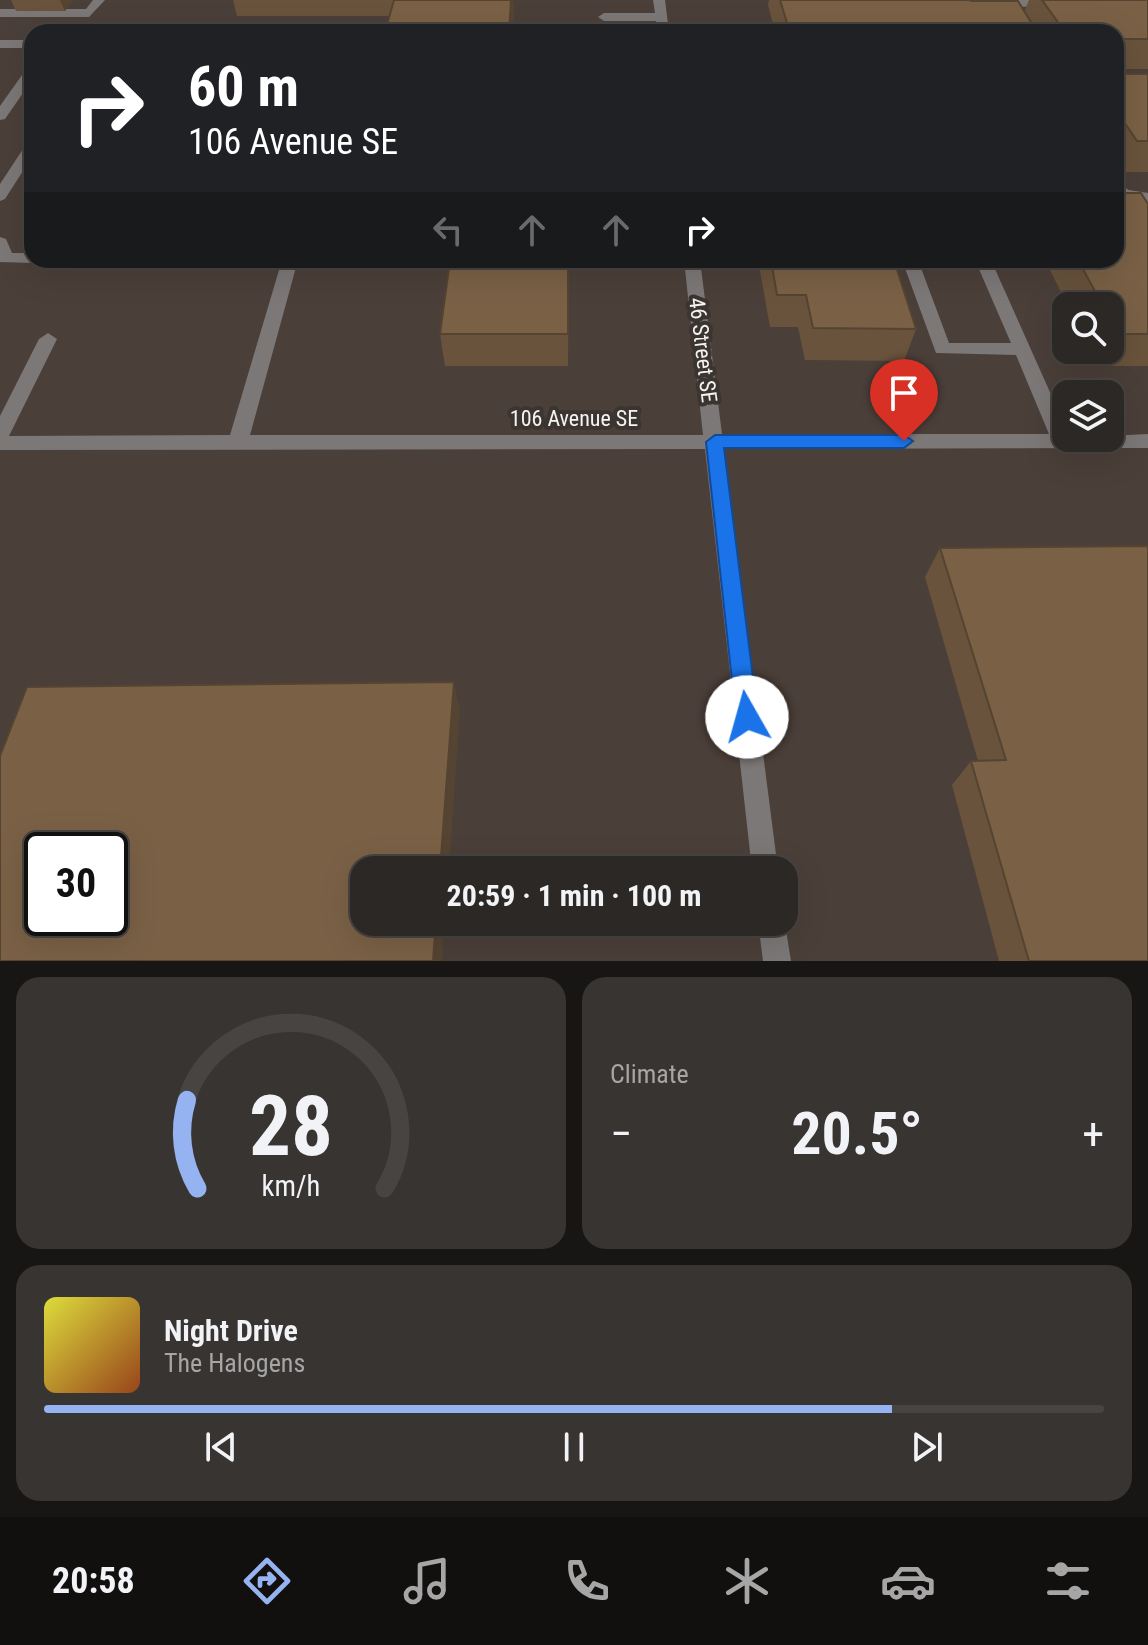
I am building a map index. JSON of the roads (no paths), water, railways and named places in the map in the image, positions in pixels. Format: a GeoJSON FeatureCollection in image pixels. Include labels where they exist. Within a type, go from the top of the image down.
{"type":"FeatureCollection","features":[{"type":"Feature","properties":{"kind":"street"},"geometry":{"type":"LineString","coordinates":[[0,13],[89,13],[99,0]]}},
{"type":"Feature","properties":{"kind":"street"},"geometry":{"type":"LineString","coordinates":[[659,0],[662,24]]}},
{"type":"Feature","properties":{"kind":"street"},"geometry":{"type":"LineString","coordinates":[[1017,24],[1009,8],[1013,4],[1072,2]]}},
{"type":"Feature","properties":{"kind":"street"},"geometry":{"type":"LineString","coordinates":[[591,9],[604,17],[661,17]]}},
{"type":"Feature","properties":{"kind":"street"},"geometry":{"type":"LineString","coordinates":[[604,17],[604,24]]}},
{"type":"Feature","properties":{"kind":"street"},"geometry":{"type":"LineString","coordinates":[[0,44],[24,44]]}},
{"type":"Feature","properties":{"kind":"street"},"geometry":{"type":"LineString","coordinates":[[0,116],[24,82]]}},
{"type":"Feature","properties":{"kind":"street"},"geometry":{"type":"LineString","coordinates":[[0,196],[24,158]]}},
{"type":"Feature","properties":{"kind":"street"},"geometry":{"type":"LineString","coordinates":[[1124,194],[1148,198]]}},
{"type":"Feature","properties":{"kind":"street"},"geometry":{"type":"LineString","coordinates":[[0,242],[6,258],[24,258]]}},
{"type":"Feature","properties":{"kind":"street"},"geometry":{"type":"LineString","coordinates":[[238,442],[288,268]]}},
{"type":"Feature","properties":{"kind":"street","name":"46 Street SE"},"geometry":{"type":"LineString","coordinates":[[693,268],[763,856]]}},
{"type":"Feature","properties":{"kind":"street"},"geometry":{"type":"LineString","coordinates":[[913,268],[942,349],[1022,349]]}},
{"type":"Feature","properties":{"kind":"street"},"geometry":{"type":"LineString","coordinates":[[987,268],[1052,418]]}},
{"type":"Feature","properties":{"kind":"street"},"geometry":{"type":"LineString","coordinates":[[0,435],[48,339]]}},
{"type":"Feature","properties":{"kind":"street","name":"106 Avenue SE"},"geometry":{"type":"LineString","coordinates":[[0,443],[1052,441]]}},
{"type":"Feature","properties":{"kind":"street","name":"106 Avenue SE"},"geometry":{"type":"LineString","coordinates":[[1124,441],[1148,441]]}},
{"type":"Feature","properties":{"kind":"street"},"geometry":{"type":"LineString","coordinates":[[774,936],[777,961]]}}]}
